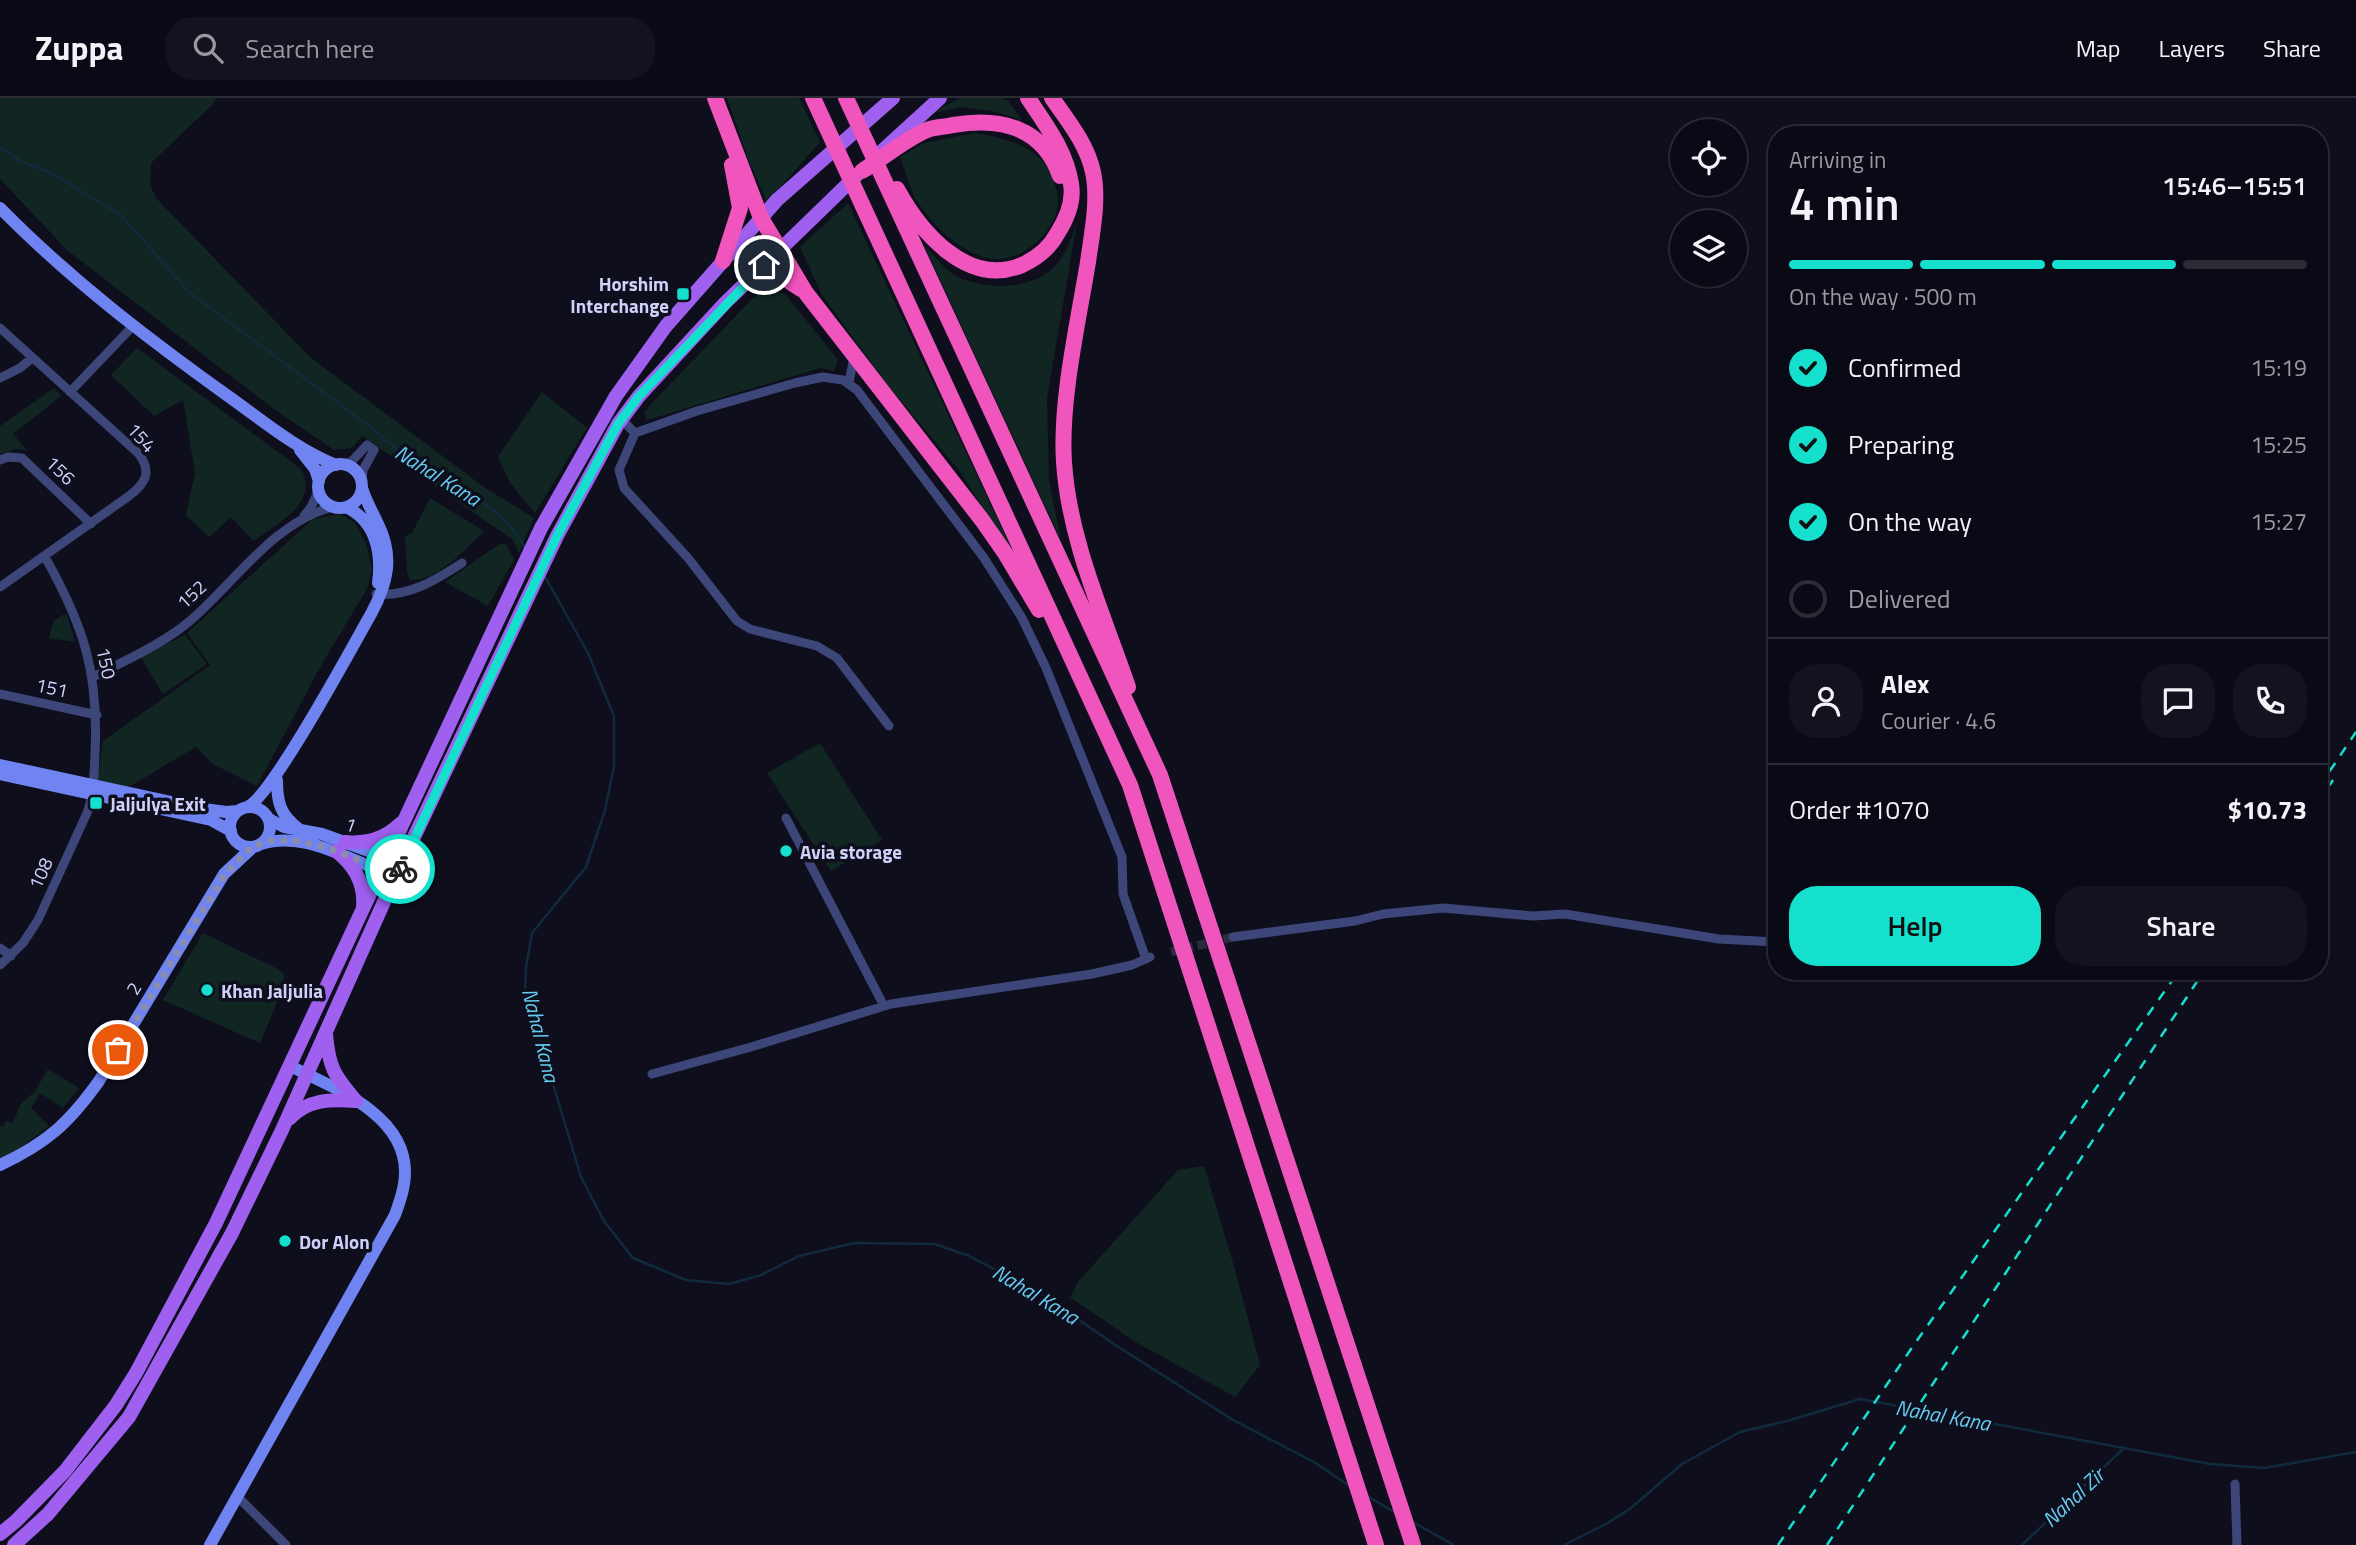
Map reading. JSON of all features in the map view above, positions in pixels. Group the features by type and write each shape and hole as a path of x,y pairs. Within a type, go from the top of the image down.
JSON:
{"highway":[{"path":"813,98 1130,785 1374,1537"},
{"path":"846,98 902,209 1160,775"},
{"path":"902,209 938,244 976,267 994,271 1014,268 1034,260 1052,243 1063,225 1070,205 1072,186 1067,164 1058,144 1028,98"},
{"path":"1052,98 1075,129 1088,156 1095,189 1064,431 1064,463 1072,522 1160,775 1413,1545"},
{"path":"716,100 761,218 779,250 806,293 1005,553 1053,634 1130,785"},
{"path":"716,100 740,208 723,261"},
{"path":"862,171 927,130 973,122 1004,123 1021,130 1036,141 1047,150 1056,164 1064,192 1063,225"},
{"path":"748,280 764,271 778,274 806,293"}],"main road":[{"path":"0,1534 65,1471 116,1405 136,1373 216,1223 541,528 616,396 666,326 777,200 893,98"},
{"path":"14,1545 48,1514 129,1417 232,1233 282,1130 396,875 557,536 622,420 639,396 748,280 940,98"},
{"path":"362,912 363,897 358,877 341,847 377,840 407,817"},
{"path":"326,1032 328,1060 338,1079 356,1101"},
{"path":"282,1130 291,1116 303,1107 332,1100 356,1101"}],"street":[{"path":"0,208 48,256 132,327 292,442 355,470 383,534 388,556 387,578 371,614 278,776 258,799 242,809 230,822 232,834"},
{"path":"70,392 132,327"},
{"name":"154","path":"0,328 139,454 147,471 139,488 0,587"},
{"path":"849,383 854,356"},
{"path":"0,378 20,368 32,358"},
{"path":"652,1074 884,1006 1092,974 1132,965 1149,958 1123,894 1122,857 1056,691 1022,618 984,558 857,390 843,380 824,377 697,411 635,433 618,470 624,488 688,558 737,621 750,629 817,646 830,652 889,726"},
{"path":"622,420 635,433"},
{"path":"292,442 307,458 324,500 332,506 346,507 361,515 368,523 376,541 380,567 379,594"},
{"path":"319,486 325,470 352,461 367,445 374,450 364,466 359,498 346,507"},
{"name":"156","path":"0,460 8,457 22,458 91,524"},
{"name":"152","path":"93,677 171,634 190,620 258,554 300,520 311,507 319,486"},
{"name":"152","path":"300,520 332,506"},
{"name":"150","path":"45,557 69,600 90,658 97,715 93,790"},
{"path":"379,594 418,589 462,563"},
{"name":"151","path":"0,694 97,715"},
{"path":"0,765 211,820 232,834 239,844 257,845 268,835 268,818 278,776"},
{"path":"0,775 211,810 260,810 268,818"},
{"path":"278,776 278,804 282,814 299,829"},
{"name":"108","path":"0,965 23,943 38,920 87,813 93,790"},
{"name":"1","path":"268,818 276,824 299,829 383,865"},
{"path":"786,818 884,1006"},
{"name":"2","path":"225,874 232,834"},
{"name":"1","path":"257,845 289,839 341,847"},
{"name":"2","path":"0,1165 24,1154 52,1135 84,1101 105,1072 225,874 257,845"},
{"path":"383,865 396,875"},
{"path":"1233,937 1354,921 1384,914 1443,908 1533,916 1565,914 1719,939 1768,942"},
{"path":"0,948 11,956"},
{"path":"210,1545 395,1215 404,1188 405,1170 401,1148 389,1128 356,1101 290,1066"},
{"path":"2235,1484 2237,1545"},
{"path":"238,1497 286,1545"}],"green space":[{"path":"0,98 216,98 214,103 151,163 150,185 157,199 310,357 484,487 534,518 519,553 512,539 362,436 352,448 334,450 274,409 68,251 0,179"},
{"path":"727,98 799,98 820,142 767,202 750,164"},
{"path":"960,98 1002,98 1008,101 1022,120 992,111 960,107 930,114"},
{"path":"976,133 1003,139 1030,150 1047,167 1054,182 1058,203 1051,224 1036,243 1016,255 994,259 983,257 948,237 915,198 900,157 924,143"},
{"path":"848,203 1024,575 961,473 886,383 822,295 800,247"},
{"path":"1077,222 1047,398 1049,481 1061,540 924,245 956,276 989,285 1013,285 1036,279 1052,269 1066,251"},
{"path":"768,291 786,295 838,360 834,371 820,368 647,420 644,413 651,404 754,297"},
{"path":"137,348 301,469 305,492 301,502 284,519 254,541 231,517 209,537 186,515 195,473 183,400 154,416 111,375"},
{"path":"54,388 61,396 13,434 27,450 15,449 0,454 0,426"},
{"path":"542,392 587,428 535,513 510,483 498,457"},
{"path":"430,498 484,531 441,570 421,579 410,580 405,536 412,533"},
{"path":"340,514 355,523 366,543 372,569 368,587 319,669 257,786 213,764 196,747 127,788 97,781 103,741 210,665 187,633 313,519"},
{"path":"501,543 507,545 514,560 488,606 445,582"},
{"path":"62,615 67,615 75,642 49,638 53,622"},
{"path":"185,635 207,664 163,694 140,656"},
{"path":"820,743 882,840 831,871 767,773"},
{"path":"203,933 284,974 284,987 260,1043 163,1000"},
{"path":"48,1069 79,1088 63,1108 40,1093 31,1108 49,1126 16,1151 0,1158 0,1126 3,1127 6,1121 13,1123 20,1105 35,1091"},
{"path":"1204,1166 1260,1365 1235,1397 1134,1341 1070,1297 1078,1282 1178,1170"}],"waterway":[{"name":"Nahal Kana","path":"0,147 22,162 51,173 122,216 189,292 374,430 408,459 483,502 510,525 526,549"},
{"name":"Nahal Kana","path":"544,575 588,653 614,716 614,766 605,810 586,867 532,933 525,991 581,1177 604,1221 633,1258 686,1280 729,1284 761,1275 799,1256 854,1243 935,1244 969,1256 1038,1292 1233,1420 1314,1462 1351,1487"},
{"name":"Nahal Kana","path":"1564,1545 1631,1508 1682,1464 1740,1432 1860,1399 2210,1464 2264,1468 2356,1452"},
{"name":"Nahal Zir","path":"2022,1545 2123,1449"},
{"name":"Nahal Kana","path":"1369,1497 1396,1513"},
{"name":"Nahal Kana","path":"1411,1521 1454,1545"}],"tunnel":[{"path":"1171,952 1233,937"}],"railway":[{"path":"2328,774 2356,732"},
{"path":"2328,788 2333,780"},
{"path":"1778,1545 1911,1349 2173,980"},
{"path":"1827,1545 2198,980"}],"way so far":[{"path":"118,1050 225,874 253,846 289,839 331,849 381,871 396,875 400,869"}],"place":[{"name":"Horshim Interchange","path":"683,294"},
{"name":"Jaljulya Exit","path":"96,803"},
{"name":"Avia storage","path":"786,851"},
{"name":"Khan Jaljulia","path":"207,990"},
{"name":"Dor Alon","path":"285,1241"}],"route":[{"path":"400,869 557,536 618,424 639,396 764,265"}]}
